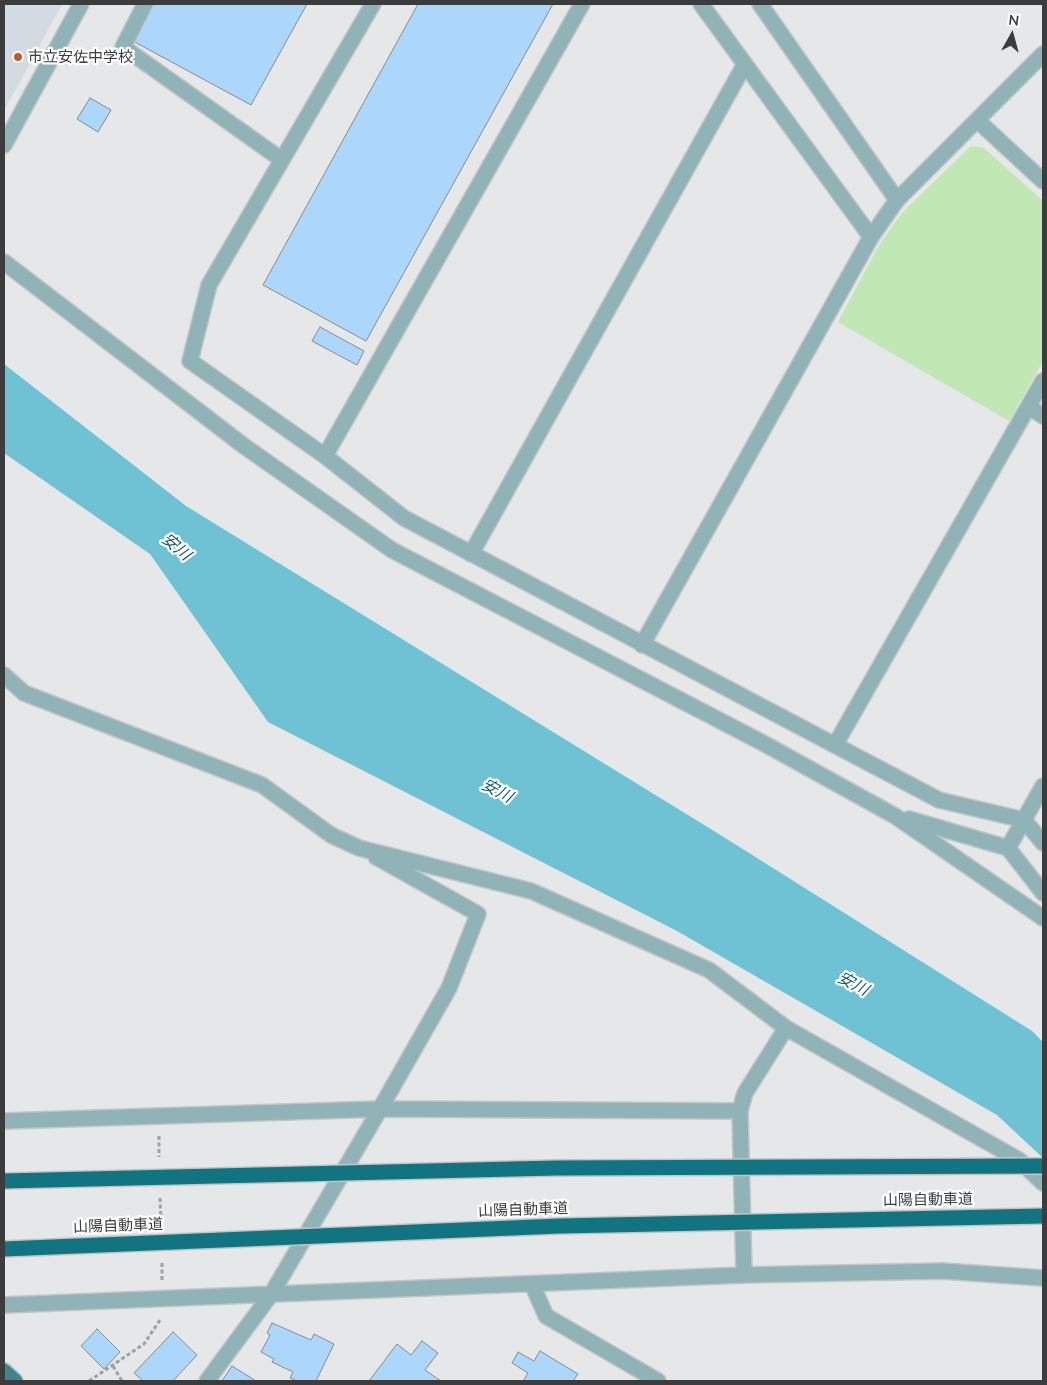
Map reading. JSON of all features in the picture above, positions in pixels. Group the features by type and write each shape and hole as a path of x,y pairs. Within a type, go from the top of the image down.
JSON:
{"highway":[{"path":"4,1181 556,1168 1043,1166"},
{"name":"山陽自動車道","path":"4,1249 560,1226 1043,1216"}],"main road":[{"path":"4,1370 15,1381"}],"street":[{"path":"4,145 81,4"},
{"path":"145,4 123,47 282,160"},
{"path":"373,4 209,284 190,360 325,456 404,518 939,800 1024,820 1043,844"},
{"path":"325,456 582,4"},
{"path":"701,4 871,237"},
{"path":"760,4 897,200"},
{"path":"642,645 871,237 897,200 1043,54"},
{"path":"470,554 745,64"},
{"path":"977,120 1043,181"},
{"path":"4,262 244,446 392,550 763,743 896,816 1043,918"},
{"path":"835,745 1043,381"},
{"path":"1029,407 1043,416"},
{"path":"4,675 24,693 262,784 331,835 359,848 478,914 450,988 380,1109 272,1293 207,1381"},
{"path":"1008,848 1043,786"},
{"path":"896,816 1008,848 1043,893"},
{"path":"359,848 531,891 709,970 786,1028 1019,1160 1043,1183"},
{"path":"744,1275 740,1112 745,1093 786,1028"},
{"path":"4,1120 380,1109 740,1112"},
{"path":"4,1305 744,1275 944,1271 1043,1278"},
{"path":"532,1284 546,1316 658,1381"}],"path":[{"path":"158,1115 159,1163"},
{"path":"160,1192 161,1231"},
{"path":"89,1381 144,1344 151,1334 164,1308 162,1260"},
{"path":"113,1366 122,1381"}],"shaded area":[{"name":"市立安佐中学校","path":"4,4 62,4 4,111"}],"green space":[{"path":"971,146 984,148 1043,201 1043,361 1009,421 838,322 879,245 903,212"}],"water":[{"name":"安川","path":"4,364 186,506 722,836 1032,1031 1043,1042 1043,1158 997,1115 677,931 268,722 150,554 4,453"}],"building":[{"path":"151,4 307,4 251,105 131,40"},
{"path":"418,4 553,4 366,341 263,285"},
{"path":"90,98 111,110 98,132 77,119"},
{"path":"320,327 364,351 357,365 312,341"},
{"path":"272,1323 311,1340 314,1334 334,1344 316,1381 297,1381 290,1378 293,1372 272,1362 274,1359 261,1352 270,1335 267,1333"},
{"path":"97,1329 120,1352 104,1369 81,1346"},
{"path":"173,1332 197,1355 173,1381 143,1381 134,1373"},
{"path":"422,1341 438,1353 425,1370 441,1381 369,1381 397,1344 411,1355"},
{"path":"540,1351 578,1374 573,1381 523,1381 528,1373 512,1363 518,1352 534,1361"},
{"path":"232,1366 256,1381 222,1381"}],"place":[{"name":"市立安佐中学校","path":"18,57"}]}
